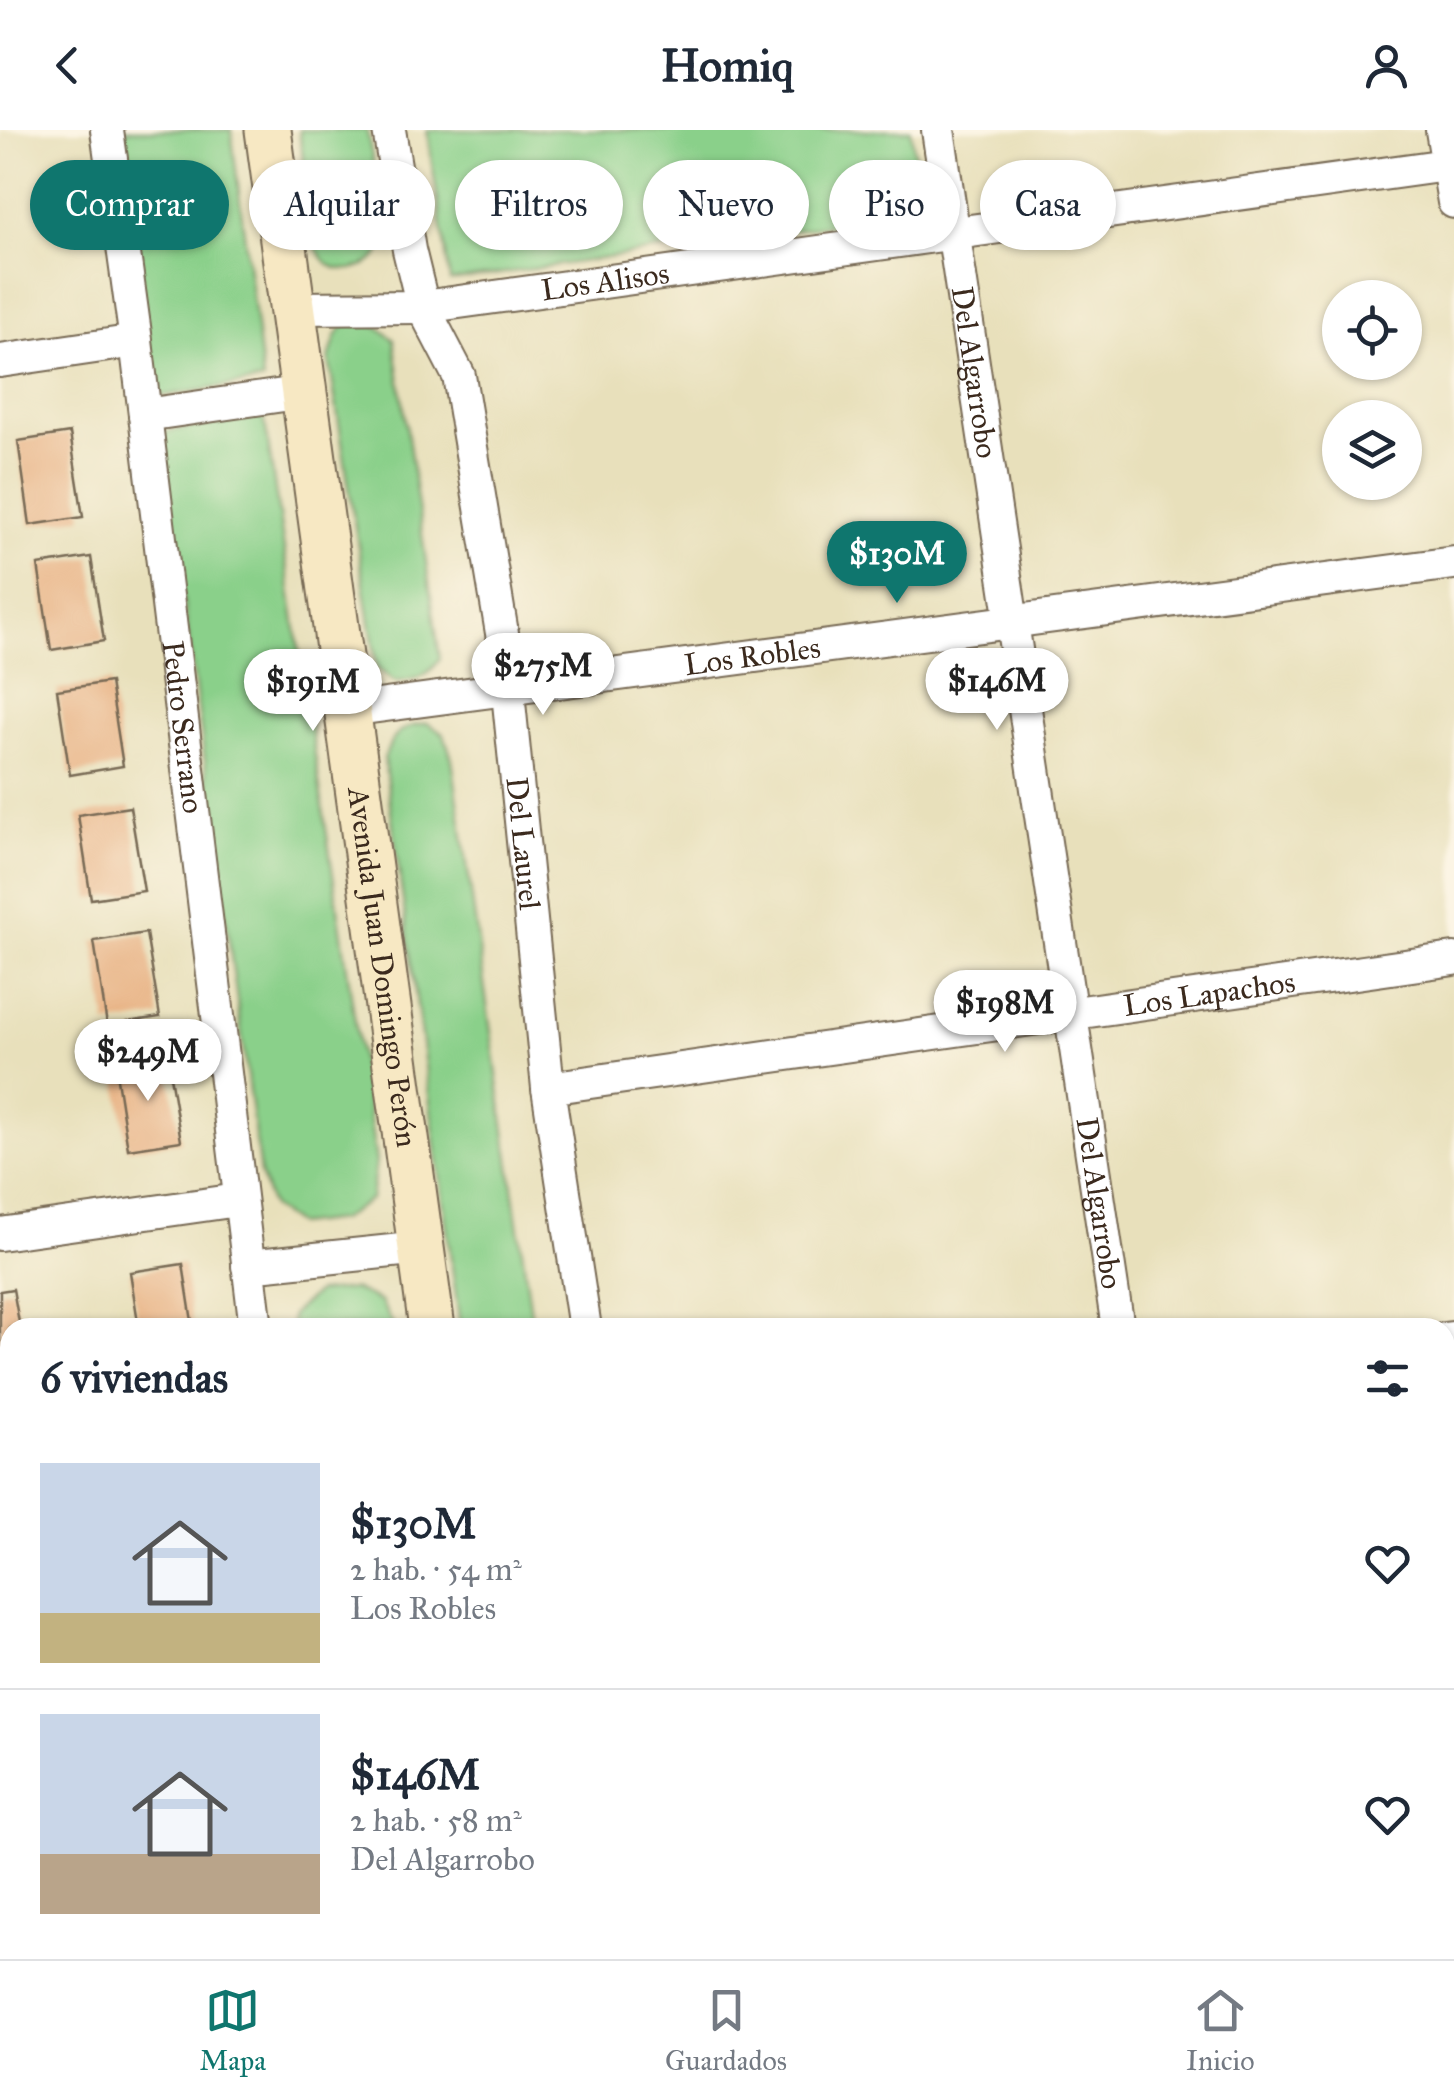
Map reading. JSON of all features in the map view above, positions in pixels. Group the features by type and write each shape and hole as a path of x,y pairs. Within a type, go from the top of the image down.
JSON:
{"main road":[{"name":"Avenida Juan Domingo Perón","path":"268,130 431,1318"}],"street":[{"name":"Pedro Serrano","path":"107,130 255,1318"},
{"name":"Del Laurel","path":"389,130 409,250 424,306 459,376 508,688 548,1088 583,1318"},
{"name":"Del Algarrobo","path":"938,130 943,160"},
{"path":"1442,130 1451,164 1454,202"},
{"name":"Los Alisos","path":"960,233 1451,164"},
{"name":"Los Alisos","path":"292,308 424,306 836,250"},
{"name":"Del Algarrobo","path":"956,250 1116,1318"},
{"path":"0,361 136,341"},
{"path":"145,415 304,392"},
{"name":"Los Robles","path":"348,710 1454,563"},
{"name":"Los Lapachos","path":"548,1088 1454,959"},
{"path":"0,1234 238,1200"},
{"path":"248,1266 421,1248"}],"green space":[{"path":"118,130 231,130 263,381 155,397 135,250 229,250 229,160 122,160"},
{"path":"299,130 367,130 373,160 303,160"},
{"path":"427,130 911,130 916,160 829,160 829,225 809,228 809,160 643,160 643,250 660,250 450,281 435,160 432,160"},
{"path":"318,250 380,250 370,262 351,269 333,267"},
{"path":"346,323 377,326 394,340 440,659 426,674 409,680 395,682 377,668 329,359 336,336"},
{"path":"264,416 376,1161 371,1199 340,1220 297,1225 271,1207 260,1173 161,432"},
{"path":"427,723 444,734 452,759 532,1318 459,1318 384,759 390,744 410,727"},
{"path":"353,1289 381,1302 389,1318 292,1318 317,1292"}],"building":[{"path":"70,433 83,517 30,525 18,441"},
{"path":"91,557 104,641 51,650 38,565"},
{"path":"110,682 123,766 70,775 57,690"},
{"path":"130,807 144,891 91,899 78,815"},
{"path":"146,933 160,1017 107,1025 94,941"},
{"path":"167,1058 181,1141 128,1149 115,1066"},
{"path":"183,1264 191,1318 137,1318 130,1272"},
{"path":"13,1289 18,1318 0,1318 0,1291"}]}
